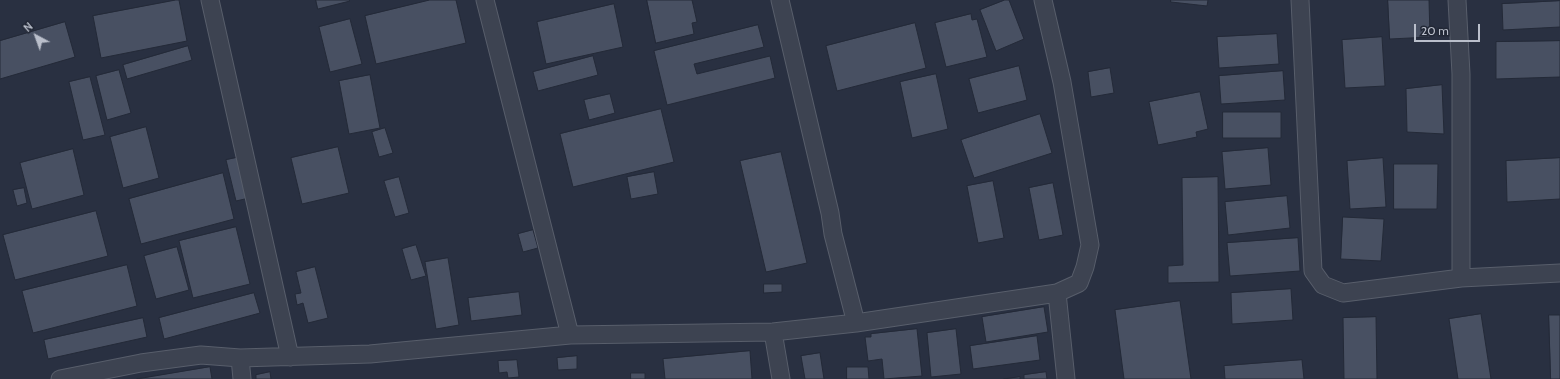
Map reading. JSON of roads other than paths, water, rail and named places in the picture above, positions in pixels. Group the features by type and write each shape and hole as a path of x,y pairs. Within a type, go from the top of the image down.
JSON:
{"street":[{"path":"210,0 290,357"},
{"path":"485,0 570,335"},
{"path":"780,0 830,213 833,234 856,322"},
{"path":"60,379 141,363 201,355 240,358 370,354 570,335 773,332 856,322 1057,293 1079,283 1085,267 1090,245 1062,82 1043,0"},
{"path":"1300,0 1313,271 1323,285 1343,293 1462,278 1560,274"},
{"path":"1457,0 1460,74 1462,278"},
{"path":"1057,293 1066,379"},
{"path":"773,332 781,379"},
{"path":"240,358 242,379"}]}
